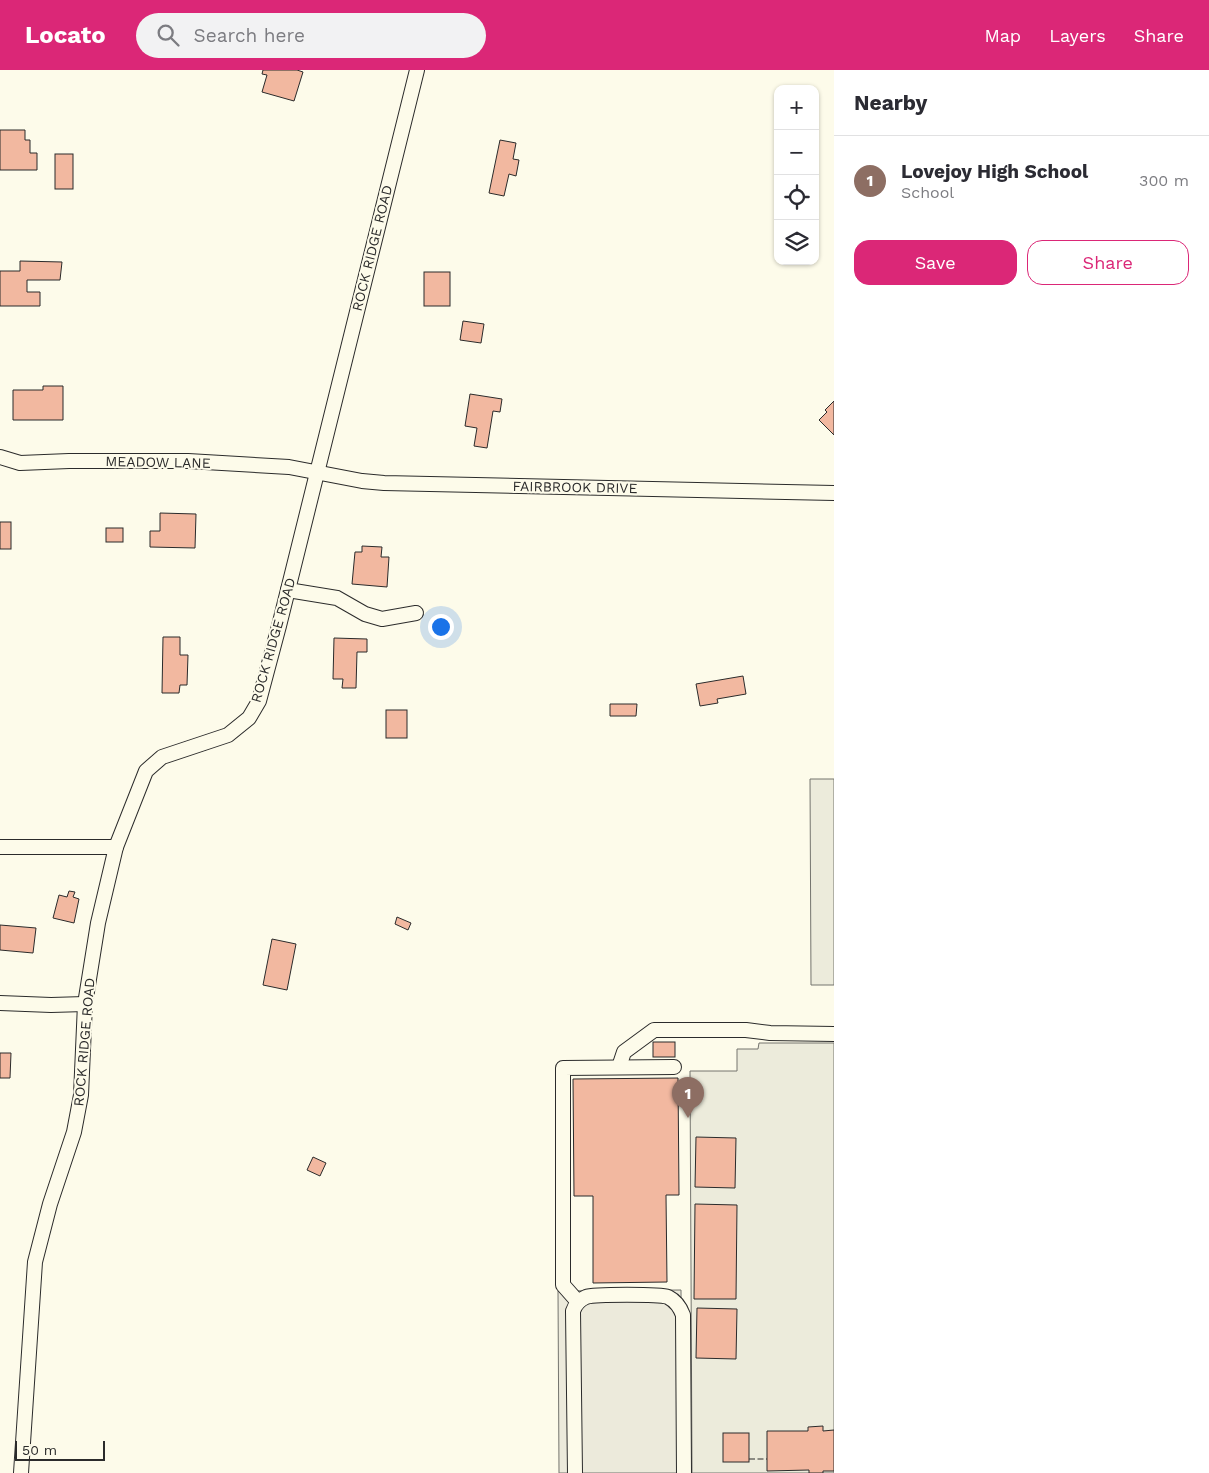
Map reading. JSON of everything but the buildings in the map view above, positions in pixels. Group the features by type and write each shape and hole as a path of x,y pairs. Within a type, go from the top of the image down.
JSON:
{"street":[{"name":"ROCK RIDGE ROAD","path":"21,1473 35,1262 50,1204 74,1132 82,1095 85,1004 98,923 116,847 146,771 162,756 228,735 249,718 259,701 417,70"},
{"name":"MEADOW LANE","path":"0,457 20,463 69,461 188,462 289,467 317,472"},
{"name":"FAIRBROOK DRIVE","path":"317,472 362,481 384,483 834,493"},
{"path":"288,590 337,598 365,614 382,619 416,613"},
{"path":"0,847 116,847"},
{"path":"0,1003 85,1004"},
{"path":"619,1067 624,1052 654,1030 746,1030 770,1033 834,1034"},
{"path":"578,1302 563,1285 563,1068 674,1067"},
{"path":"575,1473 573,1311 578,1302 588,1296 664,1296 670,1298 680,1308 683,1314 684,1473"}],"shaded area":[{"path":"810,779 834,779 834,985 811,985"},
{"path":"759,1043 834,1043 834,1473 692,1473 690,1071 737,1071 737,1049 758,1049"},
{"path":"681,1290 682,1473 559,1473 558,1291"}],"fence":[{"path":"749,1459 767,1459"}],"place":[{"name":"Lovejoy High School","path":"688,1118"}]}
